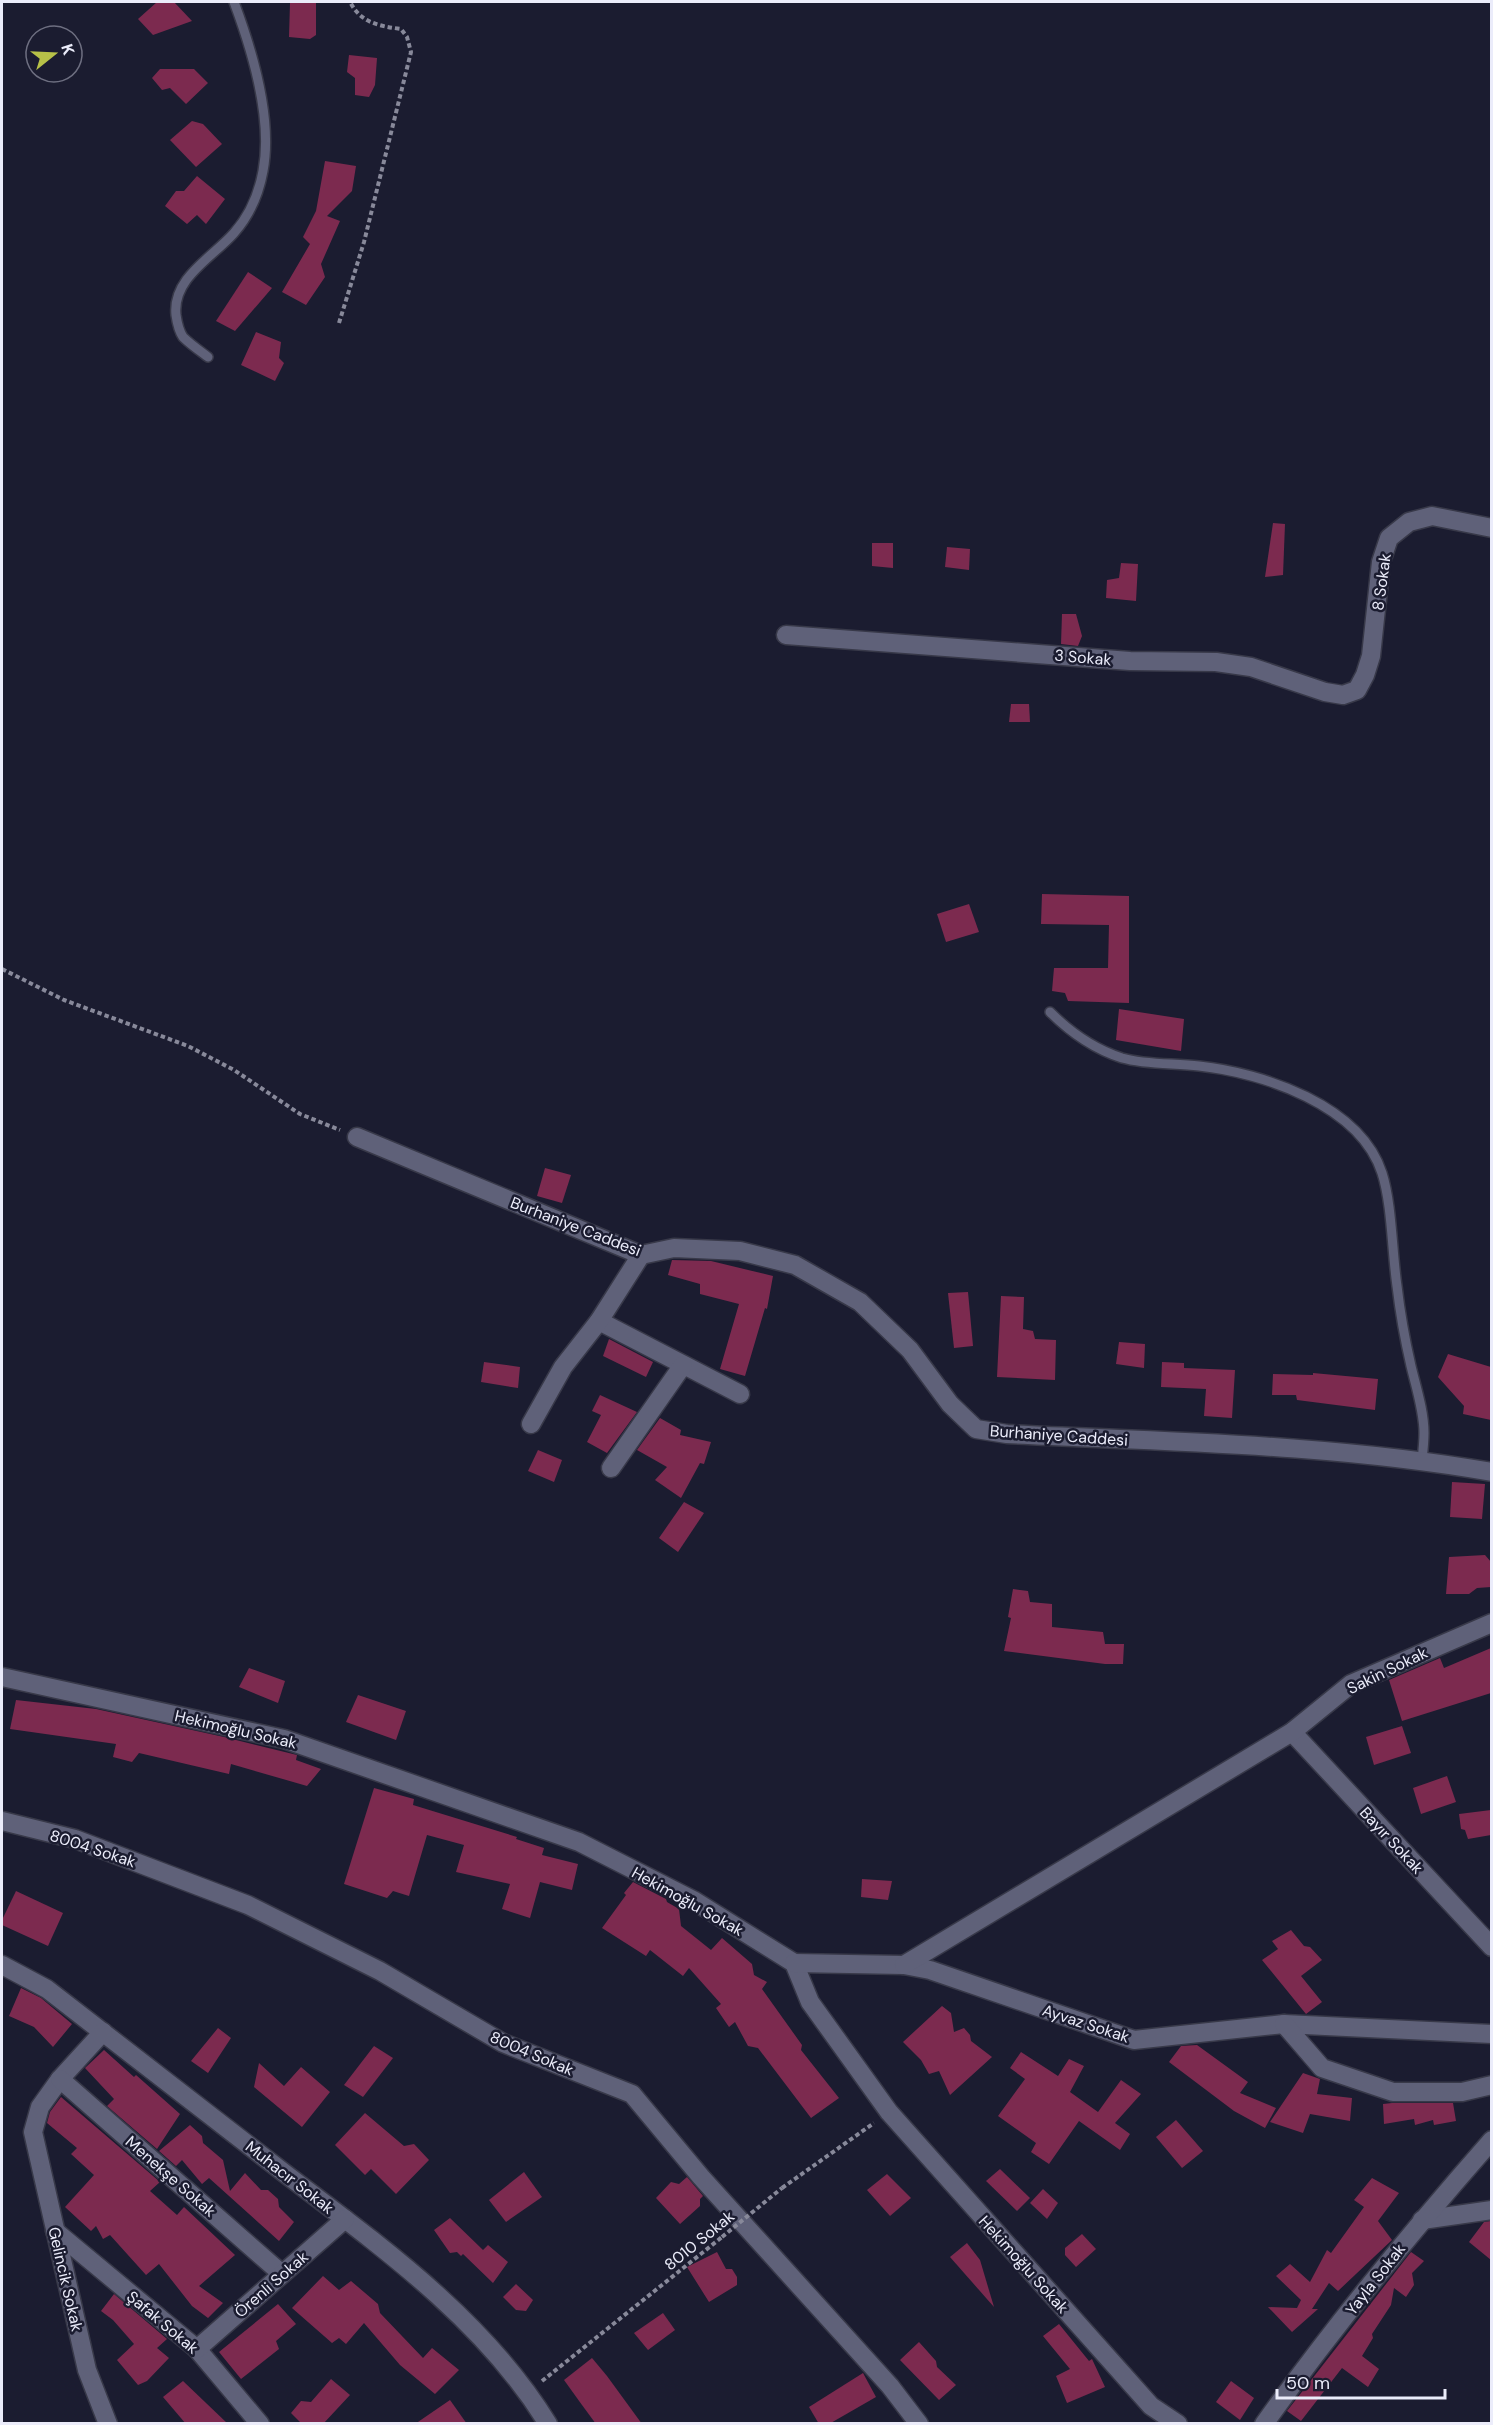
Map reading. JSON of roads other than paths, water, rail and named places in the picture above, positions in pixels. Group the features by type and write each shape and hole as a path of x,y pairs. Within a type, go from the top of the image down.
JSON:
{"street":[{"name":"8 Sokak","path":"1365,675 1375,629 1381,562 1389,537 1409,522 1432,516 1491,528"},
{"name":"3 Sokak","path":"786,634 1130,661 1216,662 1251,667 1325,692 1343,695 1357,690 1365,675"},
{"name":"Burhaniye Caddesi","path":"357,1137 641,1255 674,1248 740,1251 795,1265 860,1302 910,1350 950,1404 976,1429 1007,1434 1263,1446 1422,1460 1491,1472"},
{"path":"531,1424 562,1367 599,1321 641,1255"},
{"path":"599,1321 740,1394"},
{"path":"611,1468 683,1365"},
{"name":"Sakin Sokak","path":"904,1965 1292,1732 1351,1684 1491,1623"},
{"name":"Hekimoğlu Sokak","path":"2,1677 284,1739 579,1842 693,1900 794,1963 810,2002 889,2112 1152,2415 1178,2424"},
{"name":"Bayır Sokak","path":"1292,1732 1491,1947"},
{"name":"8004 Sokak","path":"2,1821 75,1839 248,1905 380,1971 503,2043 632,2094 701,2177 890,2386 919,2424"},
{"name":"Ayvaz Sokak","path":"794,1963 904,1965 930,1970 1134,2040 1284,2024 1491,2034"},
{"name":"Muhacır Sokak","path":"2,1965 47,1989 345,2219 460,2315 528,2392 548,2424"},
{"path":"1284,2024 1322,2068 1393,2092 1462,2092 1491,2085"},
{"path":"60,2079 103,2032"},
{"name":"Gelincik Sokak","path":"60,2079 40,2107 33,2132 87,2370 108,2424"},
{"name":"Menekşe Sokak","path":"60,2079 282,2274"},
{"name":"Yayla Sokak","path":"1264,2424 1304,2368 1422,2220 1491,2140"},
{"path":"1422,2220 1491,2210"},
{"name":"Örenli Sokak","path":"197,2349 345,2219"},
{"name":"Şafak Sokak","path":"55,2231 197,2349 260,2424"}],"lane":[{"path":"208,357 183,336 176,319 176,300 183,283 234,233 244,219 259,189 266,156 265,122 256,77 234,2"},
{"path":"1050,1012 1084,1041 1124,1058 1144,1063 1198,1065 1230,1070 1262,1079 1301,1093 1349,1125 1376,1159 1385,1184 1399,1301 1424,1431 1422,1460"}]}
